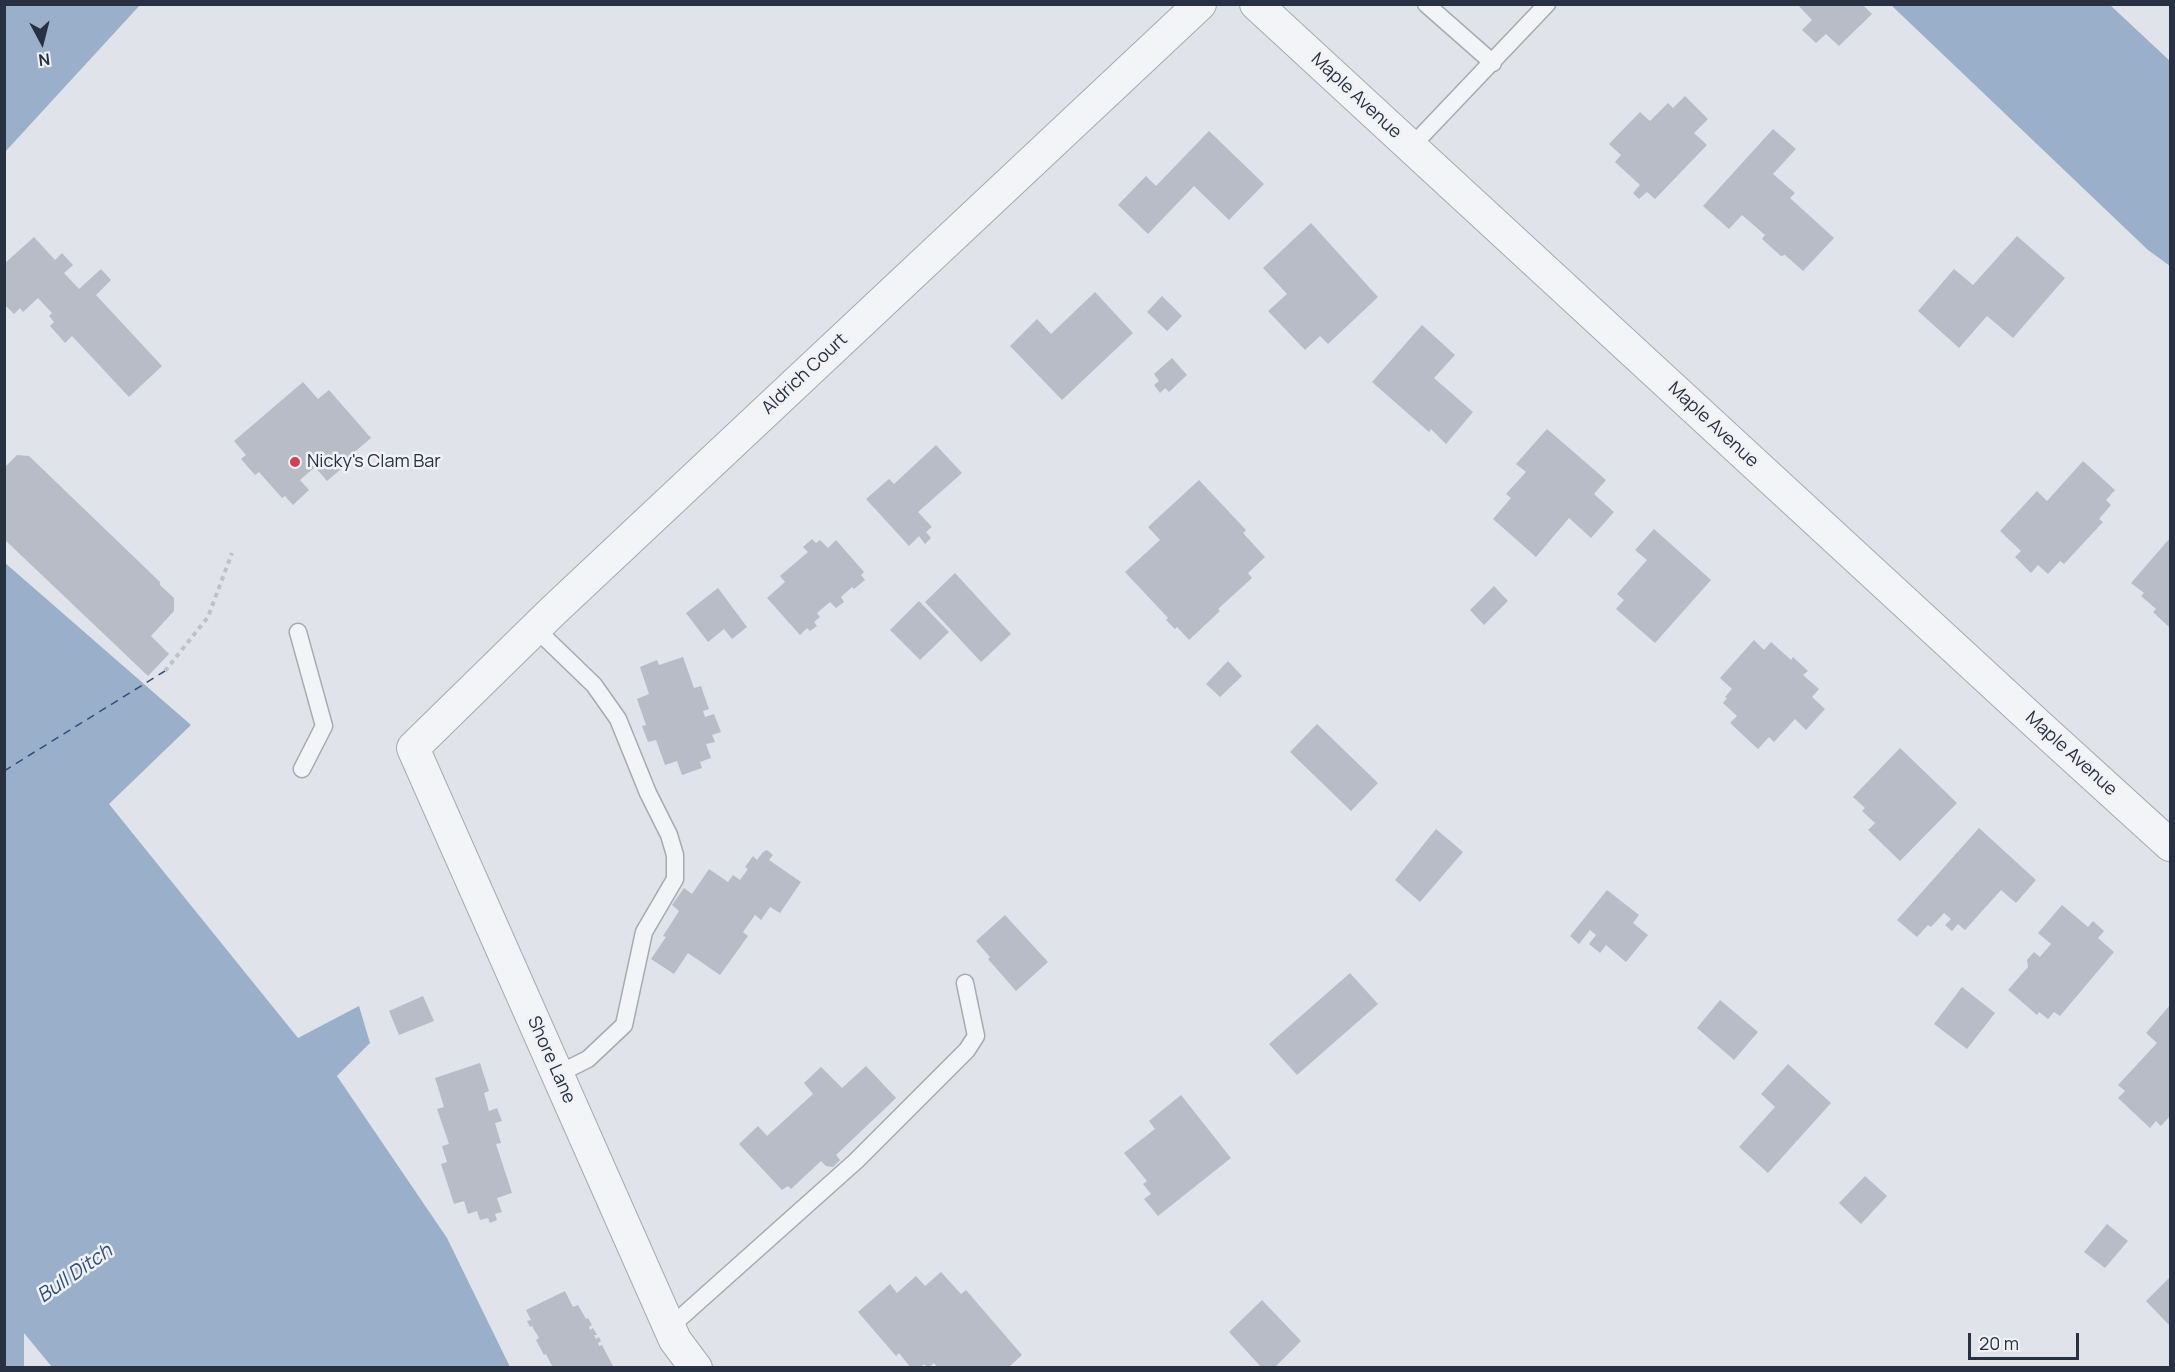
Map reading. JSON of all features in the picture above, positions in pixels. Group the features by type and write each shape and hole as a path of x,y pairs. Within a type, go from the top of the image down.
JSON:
{"street":[{"name":"Aldrich Court","path":"413,748 535,628 1200,4"},
{"name":"Maple Avenue","path":"1256,4 2170,844"},
{"name":"Shore Lane","path":"413,748 675,1340 696,1368"}],"lane":[{"path":"1426,4 1493,63"},
{"path":"1411,147 1547,4"},
{"path":"535,628 594,685 618,719 648,793 669,835 675,855 675,879 644,932 624,1025 588,1059 558,1074"},
{"path":"298,632 324,726 302,769"},
{"path":"670,1327 856,1161 967,1050 976,1036 965,983"}],"path":[{"path":"165,671 208,617 232,552"}],"water":[{"path":"4,5 140,5 5,152"},
{"path":"1891,5 2110,5 2170,61 2170,266 2148,250"},
{"name":"Bull Ditch","path":"4,562 191,725 109,804 298,1038 359,1006 370,1043 337,1076 447,1238 510,1367 52,1367 24,1333 24,1367 5,1367"}],"building":[{"path":"1797,4 1862,4 1872,14 1839,46 1826,34 1816,43 1802,30 1812,20"},
{"path":"1685,96 1708,119 1694,133 1707,145 1655,199 1647,192 1639,199 1633,193 1640,185 1615,162 1621,155 1609,144 1640,112 1650,121 1668,103 1673,108"},
{"path":"1773,129 1796,149 1773,174 1795,193 1790,198 1834,238 1803,271 1762,239 1765,235 1742,215 1729,229 1703,206"},
{"path":"1209,131 1264,184 1229,220 1194,186 1148,234 1118,205 1146,176 1156,186"},
{"path":"1311,223 1378,297 1328,344 1320,336 1305,350 1268,311 1287,294 1263,268"},
{"path":"2017,236 2065,278 2013,338 1987,316 1959,348 1918,311 1954,269 1973,285"},
{"path":"34,237 55,260 62,253 73,265 64,273 79,289 101,269 111,280 96,295 162,366 129,397 72,336 65,343 50,326 54,322 49,316 52,313 38,298 23,312 20,308 14,314 4,304 4,264"},
{"path":"1095,292 1133,333 1062,400 1010,346 1037,319 1051,334"},
{"path":"1162,296 1182,316 1167,331 1147,312"},
{"path":"1422,325 1455,355 1434,378 1473,412 1446,444 1431,429 1429,432 1372,382"},
{"path":"1172,358 1187,375 1169,392 1165,388 1160,393 1154,385 1159,381 1154,374"},
{"path":"303,382 318,399 329,390 371,438 345,460 348,463 327,481 315,467 300,480 309,490 293,505 285,496 282,498 259,472 255,475 241,459 246,455 234,441"},
{"path":"1547,429 1606,480 1594,494 1614,512 1591,538 1569,518 1536,557 1493,519 1511,498 1506,494 1526,472 1516,464"},
{"path":"936,445 962,473 918,512 932,527 926,532 931,538 925,544 919,536 909,546 866,499 889,479 894,484"},
{"path":"17,455 29,456 174,598 174,611 151,636 169,654 148,676 4,539 4,468"},
{"path":"2083,461 2115,490 2106,500 2111,505 2099,519 2103,522 2064,564 2060,561 2048,574 2038,565 2031,573 2015,557 2021,551 2000,531 2037,491 2047,501"},
{"path":"1199,480 1246,530 1243,533 1265,557 1248,573 1252,578 1189,640 1177,627 1175,629 1166,620 1168,618 1125,572 1160,540 1148,527"},
{"path":"1654,529 1711,580 1655,643 1616,609 1624,600 1617,594 1647,560 1635,550"},
{"path":"2170,538 2170,628 2153,612 2156,609 2141,596 2144,593 2131,583"},
{"path":"812,539 816,543 820,540 828,548 836,540 864,572 861,575 865,580 854,589 852,587 841,597 844,602 836,608 830,602 817,613 820,617 814,622 817,626 810,631 807,628 800,635 767,598 785,582 780,576 808,552 803,547"},
{"path":"955,573 1011,634 981,662 925,602"},
{"path":"1494,586 1508,601 1484,625 1470,610"},
{"path":"718,588 747,627 732,639 724,629 708,642 686,613"},
{"path":"919,601 949,632 920,660 890,630"},
{"path":"1754,640 1764,650 1771,642 1791,660 1793,657 1808,671 1803,675 1819,689 1812,697 1825,709 1806,730 1795,719 1774,742 1769,737 1758,749 1730,723 1737,716 1723,703 1732,689 1720,678"},
{"path":"683,657 694,688 701,686 709,709 703,711 705,717 714,714 721,732 712,735 715,742 706,744 711,758 700,762 702,768 682,775 677,761 665,765 656,740 648,742 642,726 646,725 637,699 649,694 640,667 657,660 659,665"},
{"path":"1228,661 1242,676 1220,697 1206,684"},
{"path":"1317,724 1378,783 1351,811 1290,752"},
{"path":"1900,748 1957,803 1900,861 1868,830 1875,823 1862,811 1865,808 1853,797"},
{"path":"1979,828 2036,880 2016,903 2001,890 1965,930 1958,924 1952,931 1945,925 1951,919 1944,913 1931,927 1928,925 1917,937 1897,920"},
{"path":"1436,829 1463,852 1420,902 1395,880"},
{"path":"767,850 773,855 769,860 801,882 780,913 770,907 761,920 755,915 743,932 748,936 720,975 688,953 674,974 651,959 666,937 663,936 679,911 672,905 684,888 692,894 709,869 728,882 733,875 740,880 753,856 757,860"},
{"path":"1607,890 1639,915 1633,923 1648,935 1626,962 1606,945 1600,953 1589,944 1596,935 1590,930 1579,944 1570,936"},
{"path":"2062,905 2088,927 2093,921 2104,931 2098,938 2114,952 2060,1016 2054,1012 2048,1019 2039,1012 2037,1015 2008,990 2028,967 2027,960 2034,952 2040,957 2051,944 2038,933"},
{"path":"1005,915 1048,962 1016,991 988,959 990,957 976,941"},
{"path":"1350,973 1378,1004 1297,1075 1269,1044"},
{"path":"1962,987 1995,1013 1967,1049 1934,1024"},
{"path":"423,996 434,1021 399,1035 389,1011"},
{"path":"1720,1000 1758,1032 1734,1060 1697,1028"},
{"path":"2170,1005 2170,1116 2161,1126 2156,1121 2150,1128 2118,1098 2125,1091 2118,1085 2157,1043 2146,1033"},
{"path":"480,1063 489,1091 484,1093 489,1111 497,1108 502,1121 495,1123 501,1143 496,1144 512,1193 497,1198 502,1212 495,1214 497,1220 490,1223 488,1218 480,1220 477,1211 468,1214 464,1201 454,1204 441,1164 447,1162 442,1146 449,1144 437,1109 444,1107 435,1078"},
{"path":"1788,1064 1831,1103 1768,1173 1739,1147 1775,1107 1761,1094"},
{"path":"866,1066 896,1098 836,1155 840,1160 833,1167 826,1166 821,1161 791,1189 788,1186 782,1190 739,1144 758,1126 767,1136 813,1094 804,1083 821,1067 842,1088"},
{"path":"1181,1095 1231,1158 1158,1216 1144,1199 1151,1194 1143,1184 1147,1181 1124,1153 1155,1129 1149,1121"},
{"path":"1865,1176 1887,1196 1861,1224 1839,1203"},
{"path":"2107,1224 2128,1241 2105,1268 2084,1252"},
{"path":"941,1272 961,1294 966,1290 1022,1355 1008,1368 938,1368 934,1363 928,1368 924,1364 920,1368 911,1368 899,1353 896,1356 858,1312 890,1284 897,1293 916,1276 925,1286"},
{"path":"2170,1277 2170,1326 2146,1301"},
{"path":"565,1291 573,1307 578,1305 586,1319 588,1318 592,1325 589,1327 590,1330 593,1328 597,1335 594,1335 596,1339 599,1337 601,1341 598,1343 599,1346 602,1345 614,1368 553,1368 546,1354 544,1355 536,1340 539,1338 527,1321 531,1320 526,1310"},
{"path":"1262,1300 1301,1341 1274,1368 1262,1368 1229,1332"}],"ferry route":[{"path":"4,771 165,671"}],"place":[{"name":"Nicky's Clam Bar","path":"295,462"}]}
